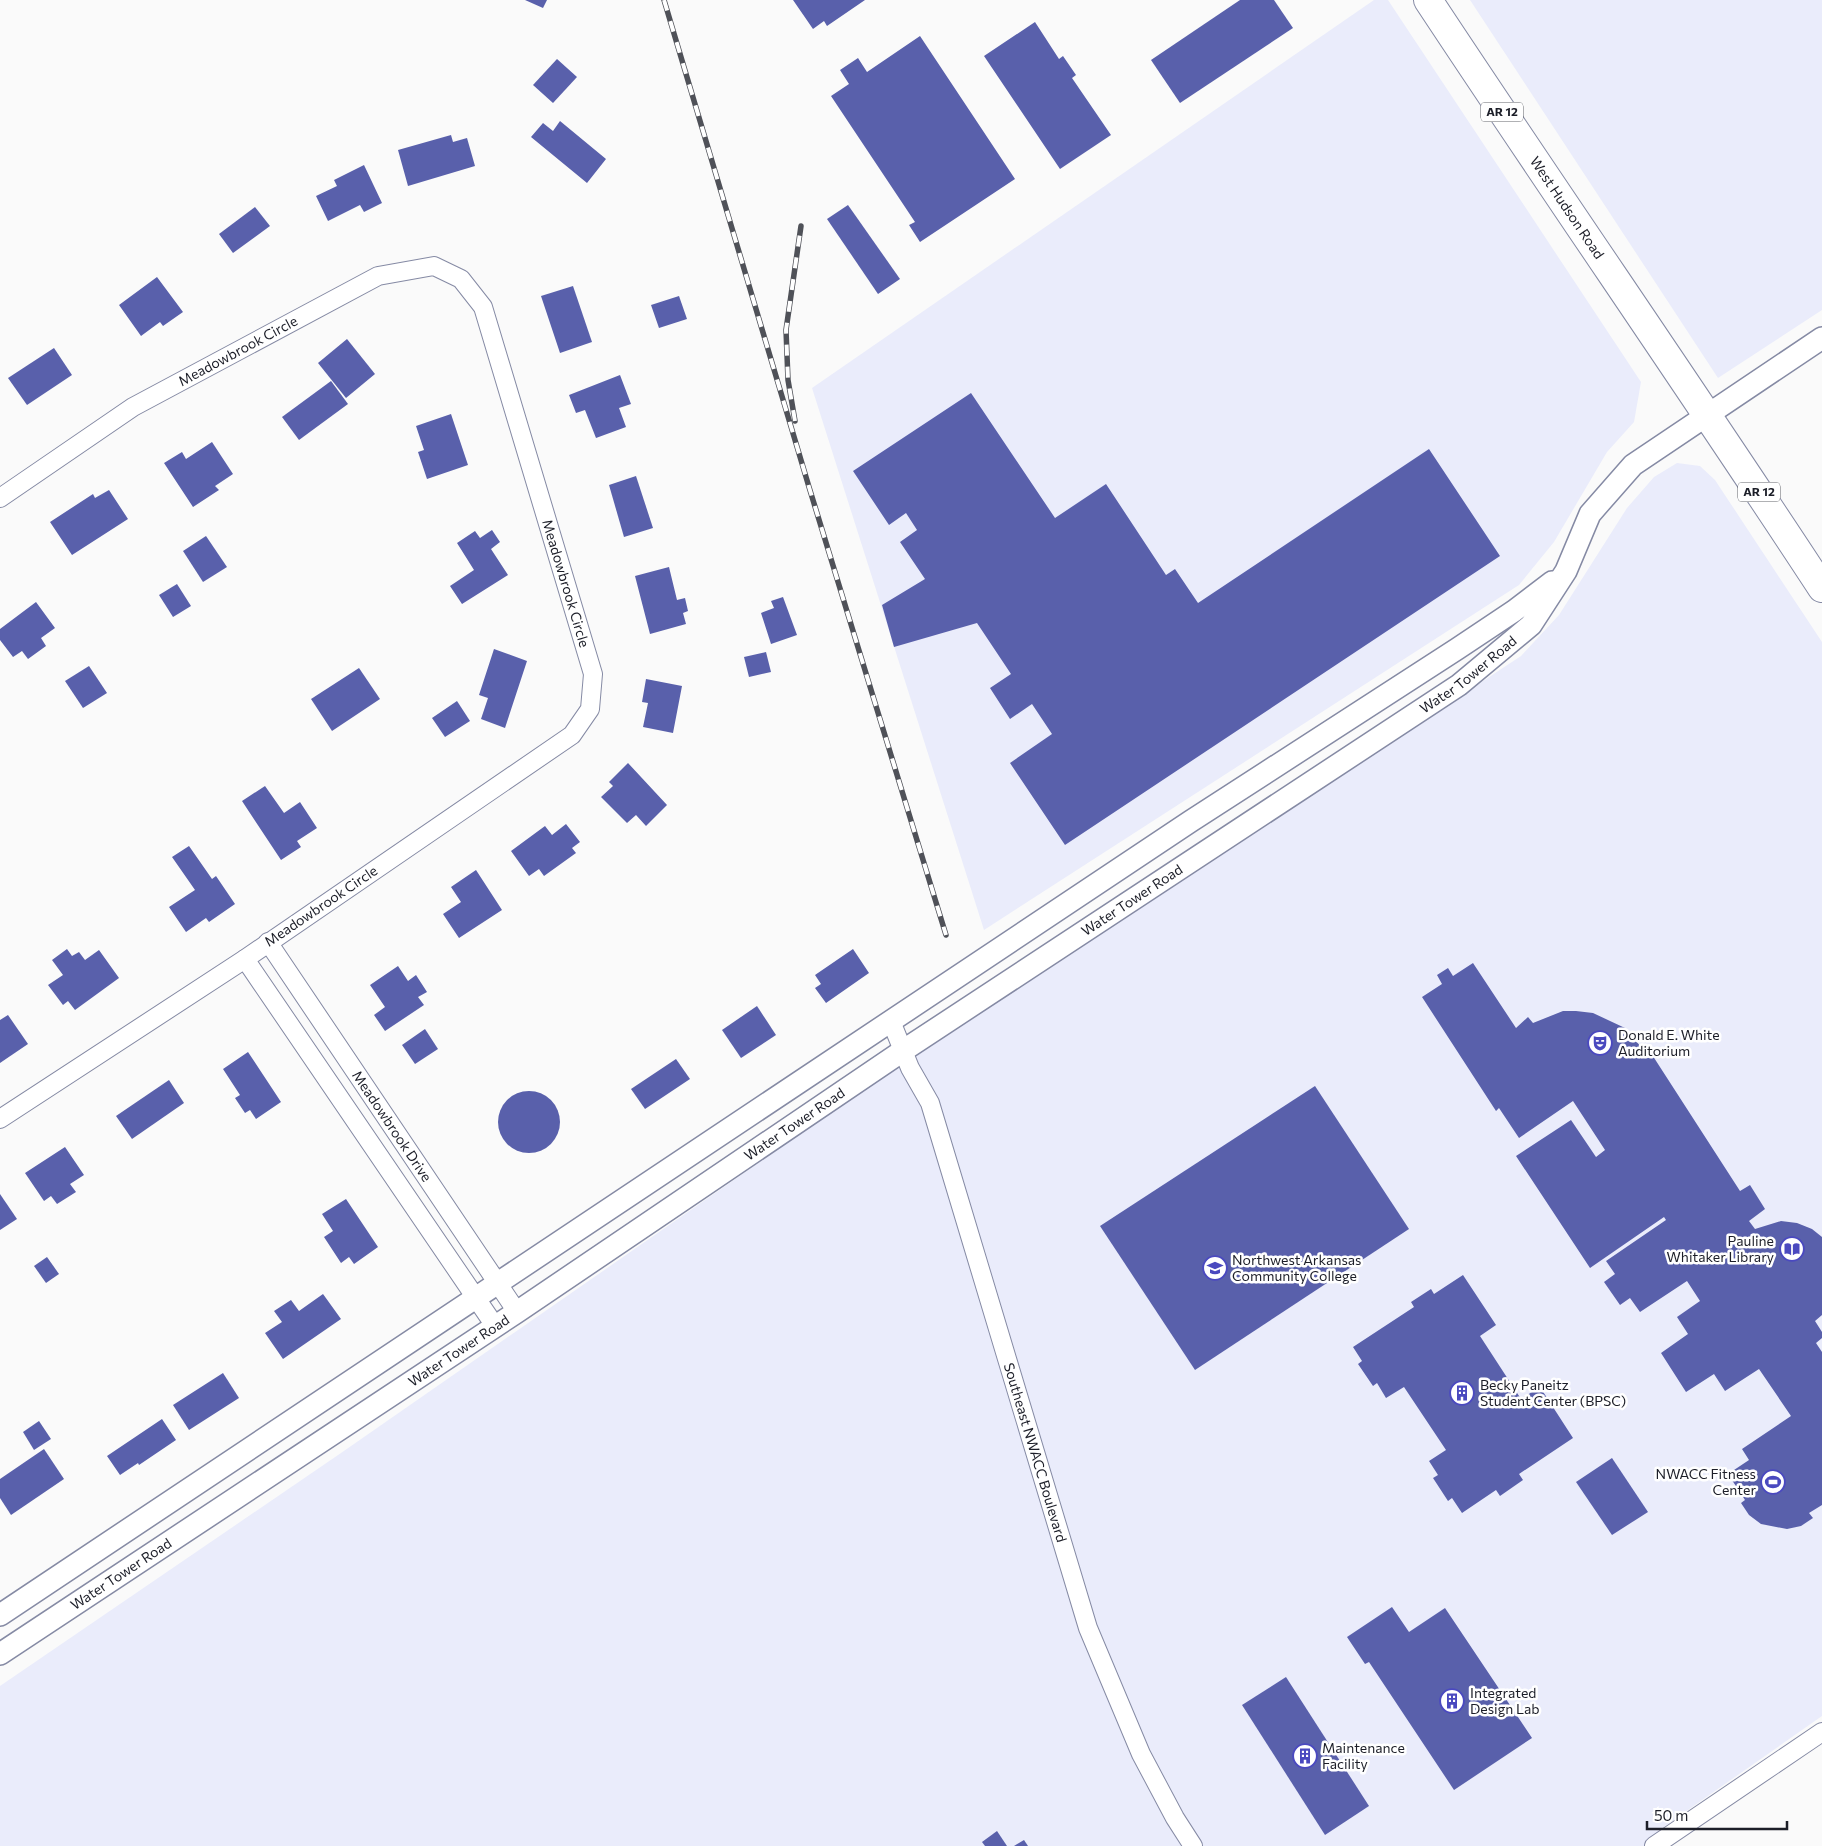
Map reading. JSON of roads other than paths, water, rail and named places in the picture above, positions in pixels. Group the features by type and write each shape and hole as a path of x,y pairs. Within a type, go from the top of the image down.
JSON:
{"highway":[{"name":"West Hudson Road","path":"1428,0 1576,224 1708,414"},
{"name":"AR 12","path":"1708,414 1822,588"}],"street":[{"name":"Meadowbrook Circle","path":"0,498 133,407 378,276 434,266 461,279 483,307 593,674 590,709 572,735 245,959 0,1119"},
{"name":"Water Tower Road","path":"0,1654 517,1312 904,1050 1458,685 1531,625 1566,571 1590,514 1633,465 1822,338"},
{"name":"Water Tower Road","path":"0,1615 1191,821 1481,633 1566,571"},
{"name":"Meadowbrook Drive","path":"268,942 517,1312"},
{"name":"Meadowbrook Drive","path":"245,959 496,1326"},
{"name":"Southeast NWACC Boulevard","path":"891,1021 910,1068 930,1103 1088,1628 1141,1754 1175,1818 1193,1846"},
{"path":"1654,1846 1822,1732"}],"railway":[{"path":"664,0 809,487 946,935"},
{"path":"795,421 788,380 786,330 801,226"}],"place":[{"name":"Donald E. White Auditorium","path":"1600,1043"},
{"name":"Pauline Whitaker Library","path":"1792,1249"},
{"name":"Northwest Arkansas Community College","path":"1215,1268"},
{"name":"Becky Paneitz Student Center (BPSC)","path":"1462,1393"},
{"name":"NWACC Fitness Center","path":"1773,1482"},
{"name":"Integrated Design Lab","path":"1452,1701"},
{"name":"Maintenance Facility","path":"1305,1756"}]}
